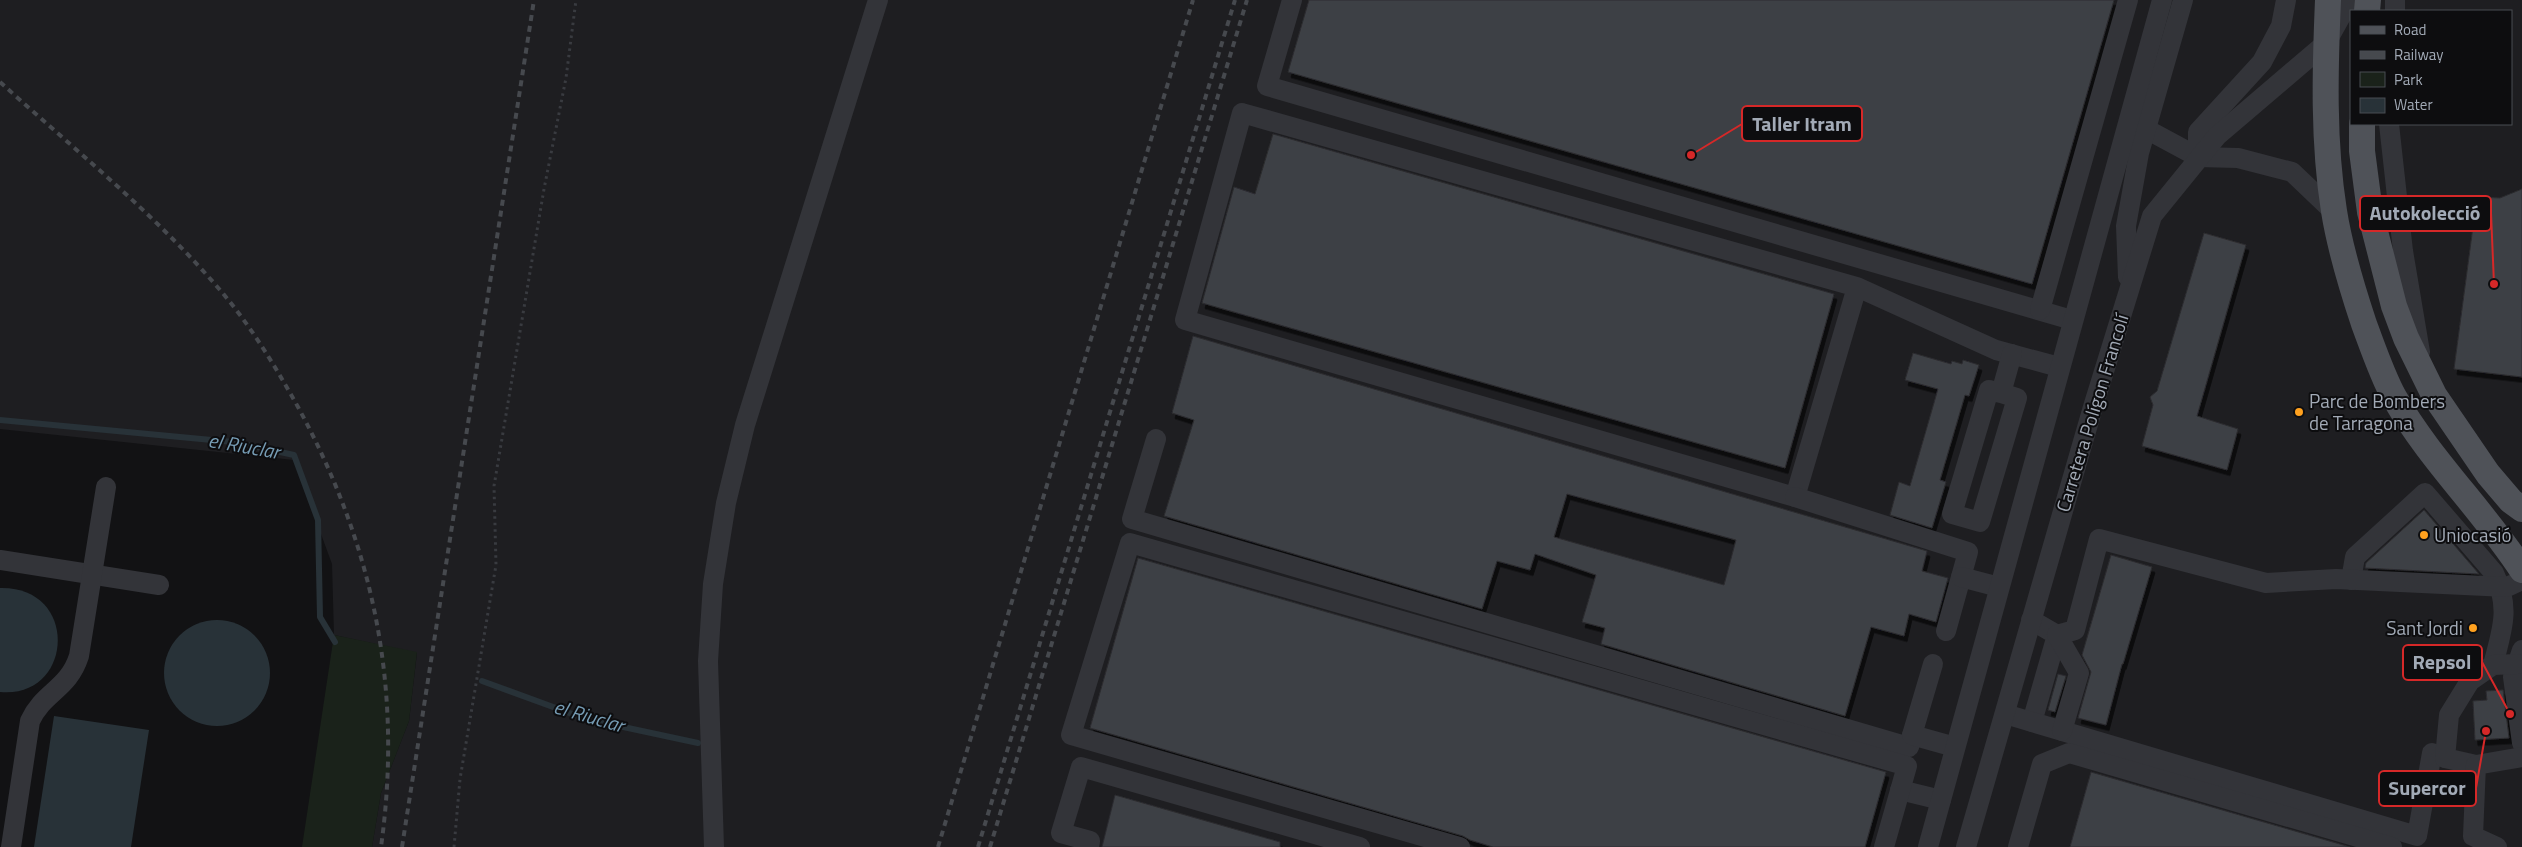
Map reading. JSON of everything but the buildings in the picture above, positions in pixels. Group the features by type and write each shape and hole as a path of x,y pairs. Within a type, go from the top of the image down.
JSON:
{"main road":[{"path":"2328,0 2326,43 2327,154 2334,212 2352,288 2372,346 2394,397 2438,462 2522,570"},
{"path":"2362,125 2362,151 2370,212 2394,306 2406,338 2434,394 2488,474 2511,501 2522,509"}],"street":[{"path":"714,847 708,661 713,584 726,503 745,426 878,0"},
{"path":"1292,0 1268,86 2072,320"},
{"path":"2040,310 2128,0"},
{"path":"1928,847 2059,367 2162,0"},
{"path":"2128,292 2126,226 2139,152 2183,0"},
{"path":"2198,157 2198,132 2262,62 2282,26 2286,0"},
{"path":"2326,43 2350,0"},
{"name":"Carretera Polígon Francolí","path":"1966,847 2128,292 2152,216 2198,157 2217,136 2326,43"},
{"path":"2140,77 2136,117 2146,129 2198,157 2238,158 2292,172 2334,212"},
{"path":"1946,631 1968,552 1795,497 1185,320 1242,113 1857,287 1996,350 2059,367"},
{"path":"2389,125 2403,251 2423,371"},
{"path":"1795,497 1857,287"},
{"path":"2001,393 2012,354"},
{"path":"1989,390 2001,393 2017,398 1980,522 1952,514 1989,390"},
{"path":"1156,439 1132,519 1909,747 1933,664"},
{"path":"11,847 30,721 36,708 66,682 76,667 106,487"},
{"path":"2351,580 2355,557 2425,493 2494,572 2501,587 2505,620 2493,665"},
{"path":"2057,636 2075,630 2099,539 2266,583 2351,580 2507,587 2522,580"},
{"path":"1460,847 1072,735 1130,542 1907,766 1884,847"},
{"path":"0,560 159,585"},
{"path":"1962,577 1999,587"},
{"path":"2032,620 2057,636 2079,673 2062,731"},
{"path":"2032,722 2057,636"},
{"path":"2445,758 2449,715 2470,681 2493,665 2520,657"},
{"path":"2520,657 2513,677 2522,743"},
{"path":"2004,714 2417,836 2432,753 2476,765 2522,757"},
{"path":"1912,735 1955,747"},
{"path":"2018,847 2042,764 2069,753 2392,847"},
{"path":"2476,765 2473,836 2497,847"},
{"path":"1089,847 1090,841 1061,834 1081,767 1360,847"},
{"path":"1900,790 1941,800"}],"path":[{"path":"454,847 460,779 496,566 494,486 544,188 566,78 576,0"}],"shaded area":[{"path":"0,0 2522,0 2522,847 372,847 381,793 409,721 417,653 334,635 332,564 294,460 0,429"}],"green space":[{"path":"334,635 417,652 409,721 381,793 372,847 302,847"}],"water":[{"path":"0,588 26,592 44,604 55,622 58,642 54,662 42,678 25,689 0,692"},
{"path":"217,620 237,624 254,636 266,653 270,673 266,693 254,710 237,722 217,726 197,722 180,710 168,693 164,673 168,653 180,636 197,624"},
{"path":"54,716 149,730 131,847 34,847"}],"waterway":[{"name":"el Riuclar","path":"0,420 233,442 294,455 318,520 320,617 335,642"},
{"name":"el Riuclar","path":"482,681 586,719 698,743"}],"railway":[{"path":"402,847 534,0"},
{"path":"938,847 1193,0"},
{"path":"978,847 1235,0"},
{"path":"990,847 1247,0"},
{"path":"0,82 114,183 195,262 220,290 252,332 298,407 324,460 346,513 363,566 376,620 384,675 388,731 387,788 381,847"}],"place":[{"name":"Taller Itram","path":"1691,155"},
{"name":"Autokolecció","path":"2494,284"},
{"name":"Parc de Bombers de Tarragona","path":"2299,412"},
{"name":"Uniocasió","path":"2424,535"},
{"name":"Sant Jordi","path":"2473,628"},
{"name":"Repsol","path":"2510,714"},
{"name":"Supercor","path":"2486,731"}]}
